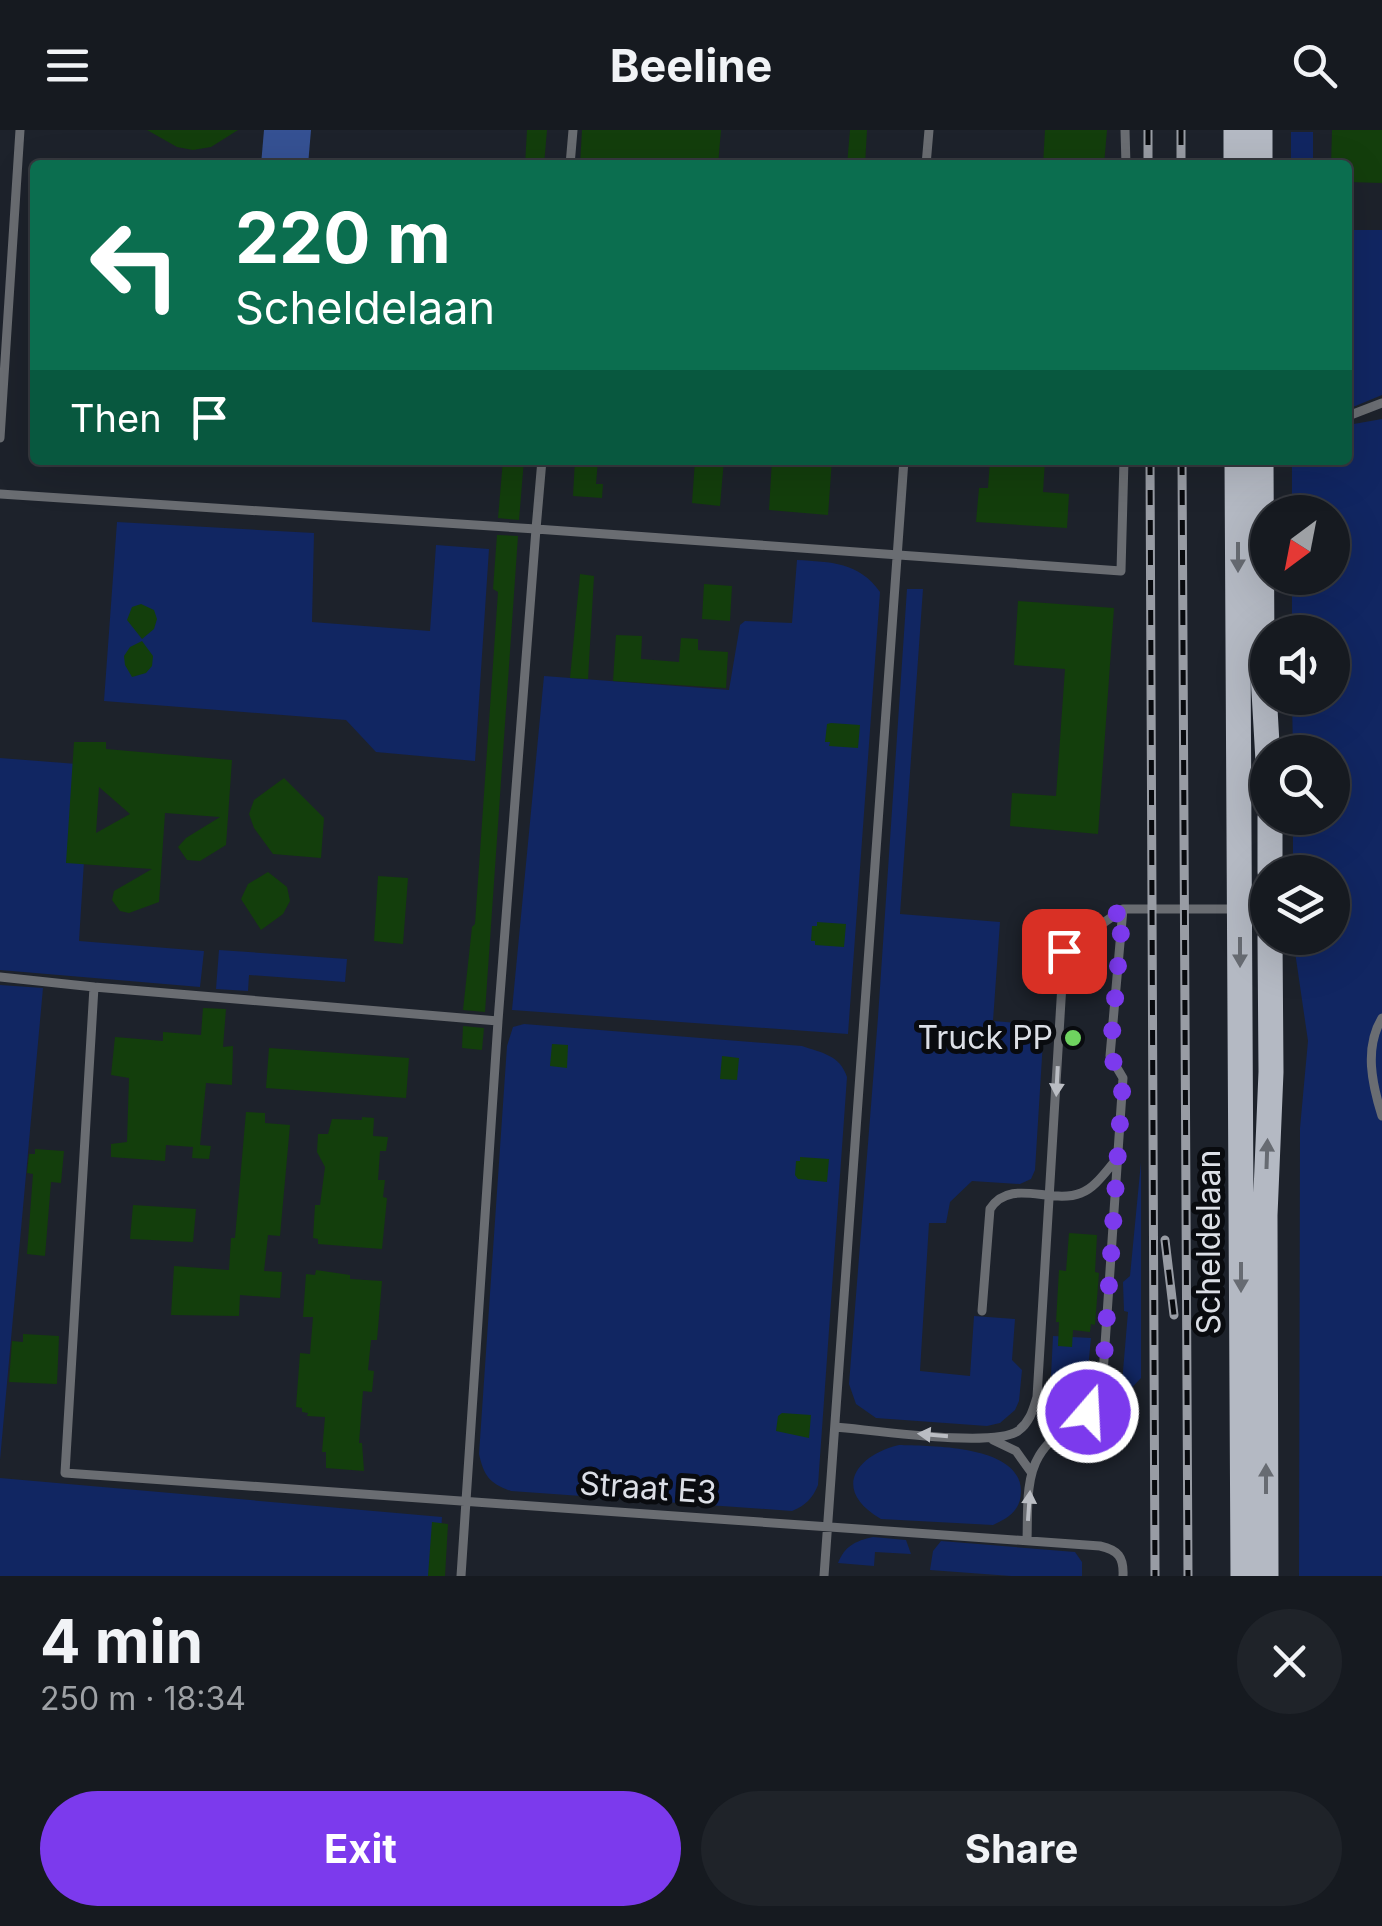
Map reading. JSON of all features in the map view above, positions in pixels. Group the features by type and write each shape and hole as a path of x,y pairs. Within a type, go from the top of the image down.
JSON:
{"main road":[{"path":"1236,130 1236,160"},
{"path":"1260,130 1260,160"},
{"name":"Scheldelaan","path":"1237,465 1242,1576"},
{"path":"1261,465 1267,735"},
{"name":"Scheldelaan","path":"1266,1576 1264,1216 1271,1072 1270,955"}],"lane":[{"path":"0,438 20,130"},
{"path":"570,160 573,130"},
{"path":"926,160 929,130"},
{"path":"1126,130 1126,160"},
{"path":"1352,414 1382,403"},
{"path":"461,1576 498,1021 542,465"},
{"path":"824,1576 904,465"},
{"path":"0,494 1121,571 1124,465"},
{"path":"990,1440 1017,1432 1033,1413 1045,1286 1064,951 1123,909 1250,908"},
{"path":"1027,1540 1031,1472 1044,1448 1088,1412 1098,1401 1102,1388 1123,1078 1110,1056 1123,909"},
{"path":"0,977 498,1021"},
{"name":"Straat E3","path":"94,987 65,1473 1027,1540 1109,1548 1123,1560 1124,1576"},
{"path":"1382,1018 1375,1030 1371,1069 1382,1116"},
{"path":"982,1311 990,1209 997,1199 1008,1193 1080,1194 1118,1158"},
{"path":"836,1427 990,1440 1016,1451 1031,1472"}],"shaded area":[{"path":"264,130 311,130 308,160 261,160"},
{"path":"1291,132 1313,132 1313,160 1291,160"},
{"path":"1352,230 1382,230 1382,395 1352,407"},
{"path":"1382,419 1382,1576 1299,1576 1300,1128 1308,1041 1295,955 1350,955 1350,855 1293,855 1293,835 1350,835 1350,735 1293,735 1292,715 1350,715 1350,615 1292,615 1292,595 1350,595 1350,495 1292,495 1292,465 1352,465 1352,424"},
{"path":"117,522 314,533 312,622 430,631 436,545 489,549 475,761 376,752 346,720 104,701"},
{"path":"797,560 853,569 880,592 848,1034 512,1010 544,676 729,690 740,625 745,621 792,623"},
{"path":"907,589 923,589 900,914 1000,922 993,1021 1044,1025 1035,1170 1031,1179 1020,1184 972,1181 950,1202 946,1223 929,1223 920,1371 970,1376 974,1316 1015,1319 1012,1360 1022,1370 1019,1401 1000,1423 987,1426 876,1418 856,1404 849,1384"},
{"path":"0,758 90,765 79,941 204,951 200,987 0,970"},
{"path":"219,950 347,959 345,982 249,975 248,991 216,989"},
{"path":"0,985 43,988 0,1460"},
{"path":"524,1024 802,1046 829,1056 844,1070 847,1077 818,1485 801,1506 792,1511 511,1491 497,1485 486,1473 479,1454 507,1046 513,1027"},
{"path":"1141,1162 1141,1378 1108,1413 1122,1383 1128,1312 1124,1311 1123,1282 1130,1276"},
{"path":"1053,1336 1091,1338 1087,1379 1051,1376"},
{"path":"1049,1398 1081,1400 1081,1408 1063,1422 1054,1422 1048,1415"},
{"path":"899,1445 991,1456 1017,1476 1021,1491 1016,1508 993,1525 881,1519 857,1497 855,1476 870,1457"},
{"path":"0,1478 442,1517 438,1576 0,1576"},
{"path":"873,1537 906,1540 911,1554 875,1552 874,1566 838,1563 851,1545"},
{"path":"941,1541 1075,1552 1082,1562 1082,1576 930,1570 933,1551"}],"building":[{"path":"147,130 238,130 211,147 193,150 177,147"},
{"path":"527,130 547,130 544,160 525,160"},
{"path":"582,130 721,130 718,160 580,160"},
{"path":"850,130 867,130 865,160 847,160"},
{"path":"1045,130 1107,130 1104,160 1043,160"},
{"path":"1332,130 1382,130 1382,183 1352,182 1352,160 1331,160"},
{"path":"503,465 524,465 519,520 498,518"},
{"path":"575,465 598,465 596,484 603,484 602,498 573,496"},
{"path":"695,465 724,465 720,506 692,503"},
{"path":"772,465 832,465 828,515 769,510"},
{"path":"990,465 1045,465 1043,492 1069,494 1067,528 976,522 979,488 988,488"},
{"path":"497,535 518,536 485,1012 463,1010 475,924 498,592 493,589"},
{"path":"580,574 594,576 588,679 570,678"},
{"path":"704,584 732,586 730,621 702,619"},
{"path":"1018,601 1114,608 1098,834 1010,826 1012,793 1056,796 1065,669 1014,665"},
{"path":"141,604 154,610 157,619 154,629 142,639 127,620 132,607"},
{"path":"616,635 642,636 641,659 679,662 681,638 698,639 698,650 728,652 726,688 613,681"},
{"path":"142,641 153,656 152,666 146,673 132,677 124,656 130,647"},
{"path":"827,724 860,725 858,748 829,746 830,742 825,742"},
{"path":"74,742 106,742 106,749 232,760 226,845 200,861 187,860 178,847 220,817 165,813 159,902 129,913 120,911 112,900 114,891 152,869 66,863","holes":["99,787 130,814 96,833"]},
{"path":"284,778 324,818 321,858 273,854 254,828 249,814 254,800"},
{"path":"268,872 287,887 290,901 283,914 261,930 241,899 248,884"},
{"path":"378,876 408,878 403,944 374,941"},
{"path":"817,922 846,924 844,947 815,945 811,941 812,926 817,926"},
{"path":"203,1008 226,1009 223,1047 233,1046 232,1085 206,1083 200,1145 211,1146 209,1159 192,1158 193,1147 166,1145 165,1161 111,1157 111,1144 127,1142 129,1078 111,1075 115,1037 163,1041 163,1032 201,1035"},
{"path":"463,1026 484,1028 482,1050 462,1048"},
{"path":"552,1044 568,1045 567,1068 550,1066"},
{"path":"269,1048 409,1058 406,1098 266,1088"},
{"path":"722,1056 739,1058 737,1080 720,1079"},
{"path":"246,1112 265,1113 265,1123 290,1125 280,1236 268,1235 264,1271 282,1272 280,1298 240,1295 239,1316 171,1315 174,1266 229,1270"},
{"path":"374,1118 373,1136 388,1137 386,1151 380,1151 378,1180 385,1180 383,1197 387,1198 382,1249 318,1244 318,1239 313,1238 315,1205 320,1205 325,1167 317,1152 318,1134 328,1134 332,1119"},
{"path":"35,1149 64,1151 61,1183 51,1182 45,1256 27,1254 33,1174 27,1173 29,1154 35,1154"},
{"path":"800,1157 829,1159 827,1182 798,1179 796,1161"},
{"path":"133,1205 196,1209 193,1242 130,1239"},
{"path":"1069,1233 1097,1235 1095,1272 1099,1273 1095,1325 1091,1324 1090,1332 1073,1330 1072,1347 1058,1346 1056,1322 1059,1270 1066,1271"},
{"path":"316,1270 350,1275 350,1279 382,1281 377,1340 371,1340 368,1370 374,1371 372,1392 363,1391 359,1443 364,1471 326,1468 326,1452 322,1452 325,1417 307,1416 302,1408 296,1407 300,1353 310,1354 313,1317 303,1317 306,1274 315,1275"},
{"path":"23,1334 59,1336 57,1384 9,1382 12,1341 23,1342"},
{"path":"782,1413 811,1415 809,1438 776,1431"},
{"path":"432,1522 448,1524 445,1576 428,1576"}],"railway":[{"path":"1148,130 1148,160"},
{"path":"1181,130 1181,160"},
{"path":"1150,465 1155,1576"},
{"path":"1182,465 1188,1576"},
{"path":"1165,1240 1174,1315"}],"place":[{"name":"Truck PP","path":"1073,1038"}],"route":[{"path":"1064,951 1123,909 1110,1056 1123,1078 1102,1388 1098,1401 1088,1412"}]}
